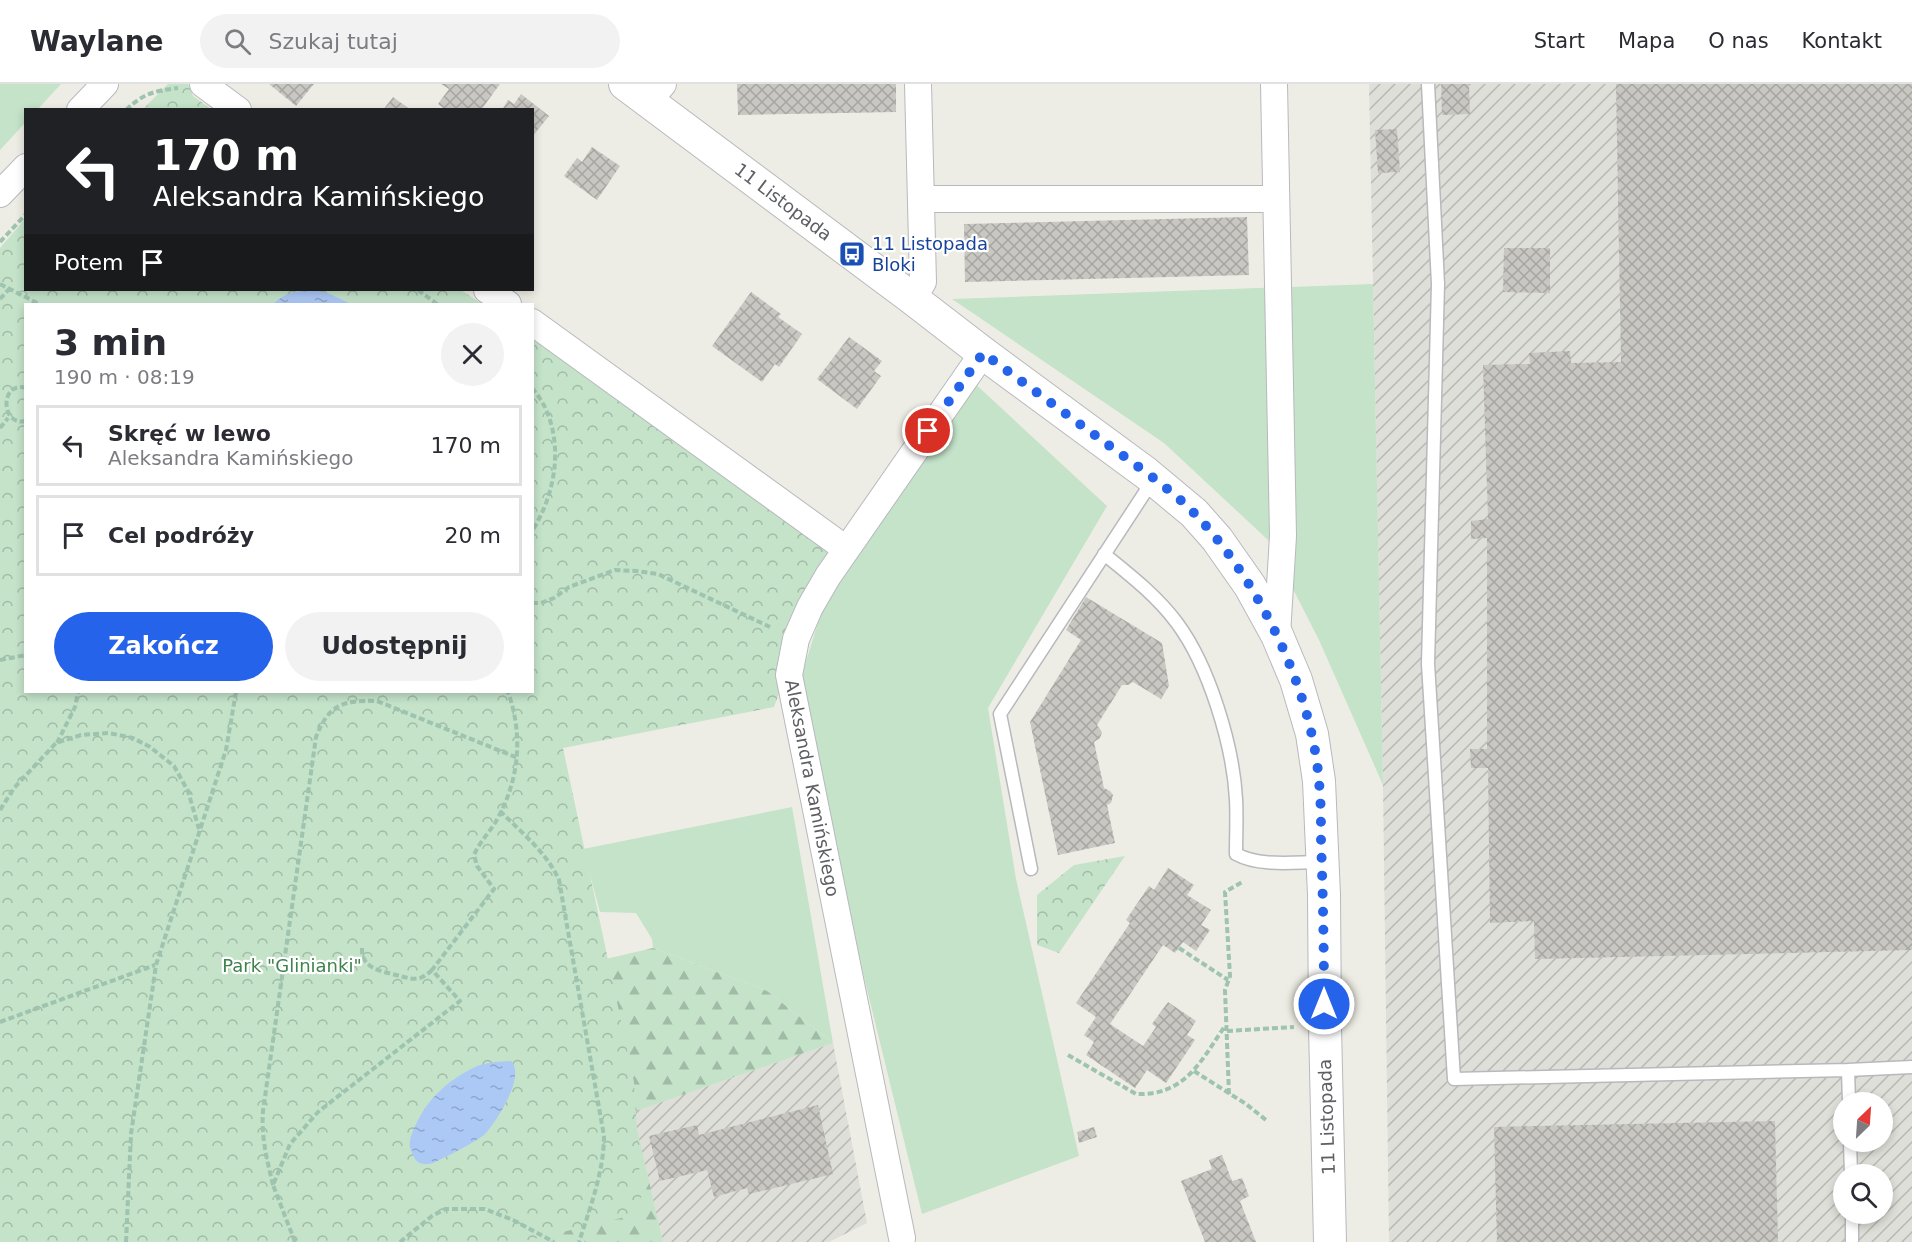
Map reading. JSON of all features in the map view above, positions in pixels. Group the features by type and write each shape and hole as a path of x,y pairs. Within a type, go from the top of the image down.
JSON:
{"street":[{"path":"83,108 105,84"},
{"path":"914,299 923,282 918,84"},
{"path":"1274,84 1283,536 1277,635"},
{"path":"209,88 235,108"},
{"name":"11 Listopada","path":"646,90 983,353 1153,479 1194,513 1217,539 1250,586 1277,635 1296,680 1312,734 1319,781 1330,1242"},
{"path":"0,194 24,169"},
{"path":"921,199 1276,199"},
{"path":"488,291 506,303"},
{"path":"534,323 846,549"},
{"name":"Aleksandra Kamińskiego","path":"902,1238 789,675 796,639 823,584 983,353"}],"lane":[{"path":"1428,84 1438,284 1428,664 1454,1079 1912,1067"},
{"path":"1031,869 1000,714 1153,479"},
{"path":"1104,554 1146,589 1176,621 1191,644 1210,685 1229,753 1236,797 1236,854 1246,859 1259,861 1322,862"},
{"path":"1848,1070 1849,1092"},
{"path":"1852,1224 1852,1242"}],"path":[{"path":"128,108 142,96 155,91 209,88"},
{"path":"0,242 24,216"},
{"path":"0,284 37,303"},
{"path":"0,299 10,288"},
{"path":"419,291 436,303"},
{"path":"24,388 12,388 4,395 1,405 8,418 13,421 24,421"},
{"path":"534,391 547,411 553,432 555,459 554,478 549,495 541,518 534,528"},
{"path":"0,428 8,418"},
{"path":"534,603 554,598 569,587 615,570 658,574 796,639"},
{"path":"0,660 24,655"},
{"path":"0,810 14,788 56,743 75,707 78,693"},
{"path":"126,1242 131,1134 150,994 156,965 226,750 236,693"},
{"path":"362,948 365,962 372,968 412,979 421,978 432,970 494,889 477,866 474,855 495,822 507,796 518,758 518,729 508,693"},
{"path":"295,1242 273,1185 264,1149 262,1119 316,737 321,725 330,712 342,703 359,700 377,701 518,758"},
{"path":"56,743 81,735 109,733 133,738 150,747 174,766 188,791 200,830"},
{"path":"500,811 544,856 559,880 604,1136 604,1150 593,1200 579,1242"},
{"path":"1229,1094 1225,990 1230,976 1225,892 1247,879"},
{"path":"1179,948 1228,980"},
{"path":"0,1022 156,965"},
{"path":"273,1185 290,1144 318,1112 460,1001 432,970"},
{"path":"1068,1055 1136,1094 1146,1094 1169,1089 1186,1079 1226,1025"},
{"path":"1226,1031 1297,1027"},
{"path":"1194,1071 1266,1120"},
{"path":"400,1242 432,1216 445,1209 485,1209 513,1220 554,1242"}],"shaded area":[{"path":"1369,84 1912,84 1912,1242 1389,1242 1383,785"},
{"path":"833,1043 867,1223 829,1242 663,1242 632,1112"}],"green space":[{"path":"0,84 61,84 39,108 24,108 24,124 0,150"},
{"path":"168,84 188,84 193,96 210,108 144,108"},
{"name":"Park \"Glinianki\"","path":"24,220 24,291 462,291 480,303 24,303 24,693 534,693 534,341 832,548 774,707 563,748 634,1082 642,1213 521,1242 0,1242 0,248"},
{"path":"1373,284 1383,785 1319,640 1268,540 1164,443 952,299"},
{"path":"970,379 1107,506 988,708 1016,879 1079,1156 922,1214 863,973 802,674 822,610"},
{"path":"792,807 833,1043 767,991 653,948 652,939 636,913 600,912 583,849"},
{"path":"1125,856 1059,953 1037,945 1037,895 1074,865"},
{"path":"653,948 767,991 833,1043 633,1112 663,1242 495,1242 597,961"}],"water":[{"path":"319,291 349,303 274,303 292,292"},
{"path":"511,1061 515,1068 513,1087 502,1109 485,1134 433,1163 423,1164 417,1161 410,1147 411,1136 423,1111 436,1094 461,1074 480,1065"}],"building":[{"path":"269,84 314,84 296,106"},
{"path":"441,84 500,84 482,108 443,108 438,104 449,89"},
{"path":"737,84 896,84 896,112 738,115"},
{"path":"1441,84 1469,84 1470,114 1442,115"},
{"path":"1616,84 1912,84 1912,950 1535,959 1534,921 1490,923 1488,768 1471,768 1470,749 1487,749 1487,538 1471,539 1471,521 1488,519 1483,365 1530,364 1529,353 1570,351 1571,363 1621,362"},
{"path":"521,94 549,116 534,135 534,108 503,108 508,100 514,104"},
{"path":"393,97 408,108 385,108"},
{"path":"1397,129 1400,172 1378,173 1375,130"},
{"path":"592,147 620,166 597,200 564,176 577,158 582,162"},
{"path":"1247,217 1249,275 965,282 964,224"},
{"path":"1504,248 1550,248 1550,293 1503,292"},
{"path":"751,292 781,314 778,317 802,334 779,367 775,364 762,382 712,346"},
{"path":"849,337 882,361 874,371 881,376 857,409 817,379"},
{"path":"1086,597 1162,643 1169,686 1161,699 1133,682 1122,685 1097,725 1102,732 1100,738 1094,742 1104,788 1113,795 1111,803 1107,805 1115,843 1058,855 1030,722 1081,640 1066,630"},
{"path":"1168,868 1194,885 1187,895 1211,910 1201,925 1210,930 1196,951 1183,942 1175,953 1163,945 1110,1024 1143,1046 1156,1027 1152,1024 1168,1002 1196,1021 1187,1035 1195,1040 1166,1083 1147,1070 1135,1088 1086,1055 1094,1042 1084,1035 1096,1017 1076,1003 1130,923 1126,920 1149,886 1154,890"},
{"path":"818,1105 833,1174 749,1194 747,1188 714,1197 707,1170 660,1181 649,1136 697,1125 699,1135"},
{"path":"1775,1121 1778,1242 1497,1242 1494,1127"},
{"path":"1094,1127 1097,1137 1079,1143 1077,1132"},
{"path":"1222,1155 1232,1181 1242,1178 1249,1196 1240,1201 1256,1242 1205,1242 1181,1181 1212,1169 1209,1160"}],"place":[{"name":"11 Listopada Bloki","path":"852,254"}],"route":[{"path":"928,431 983,353 1146,473 1194,513 1228,554 1250,586 1277,635 1296,680 1312,734 1319,781 1324,895 1324,1004"}]}
